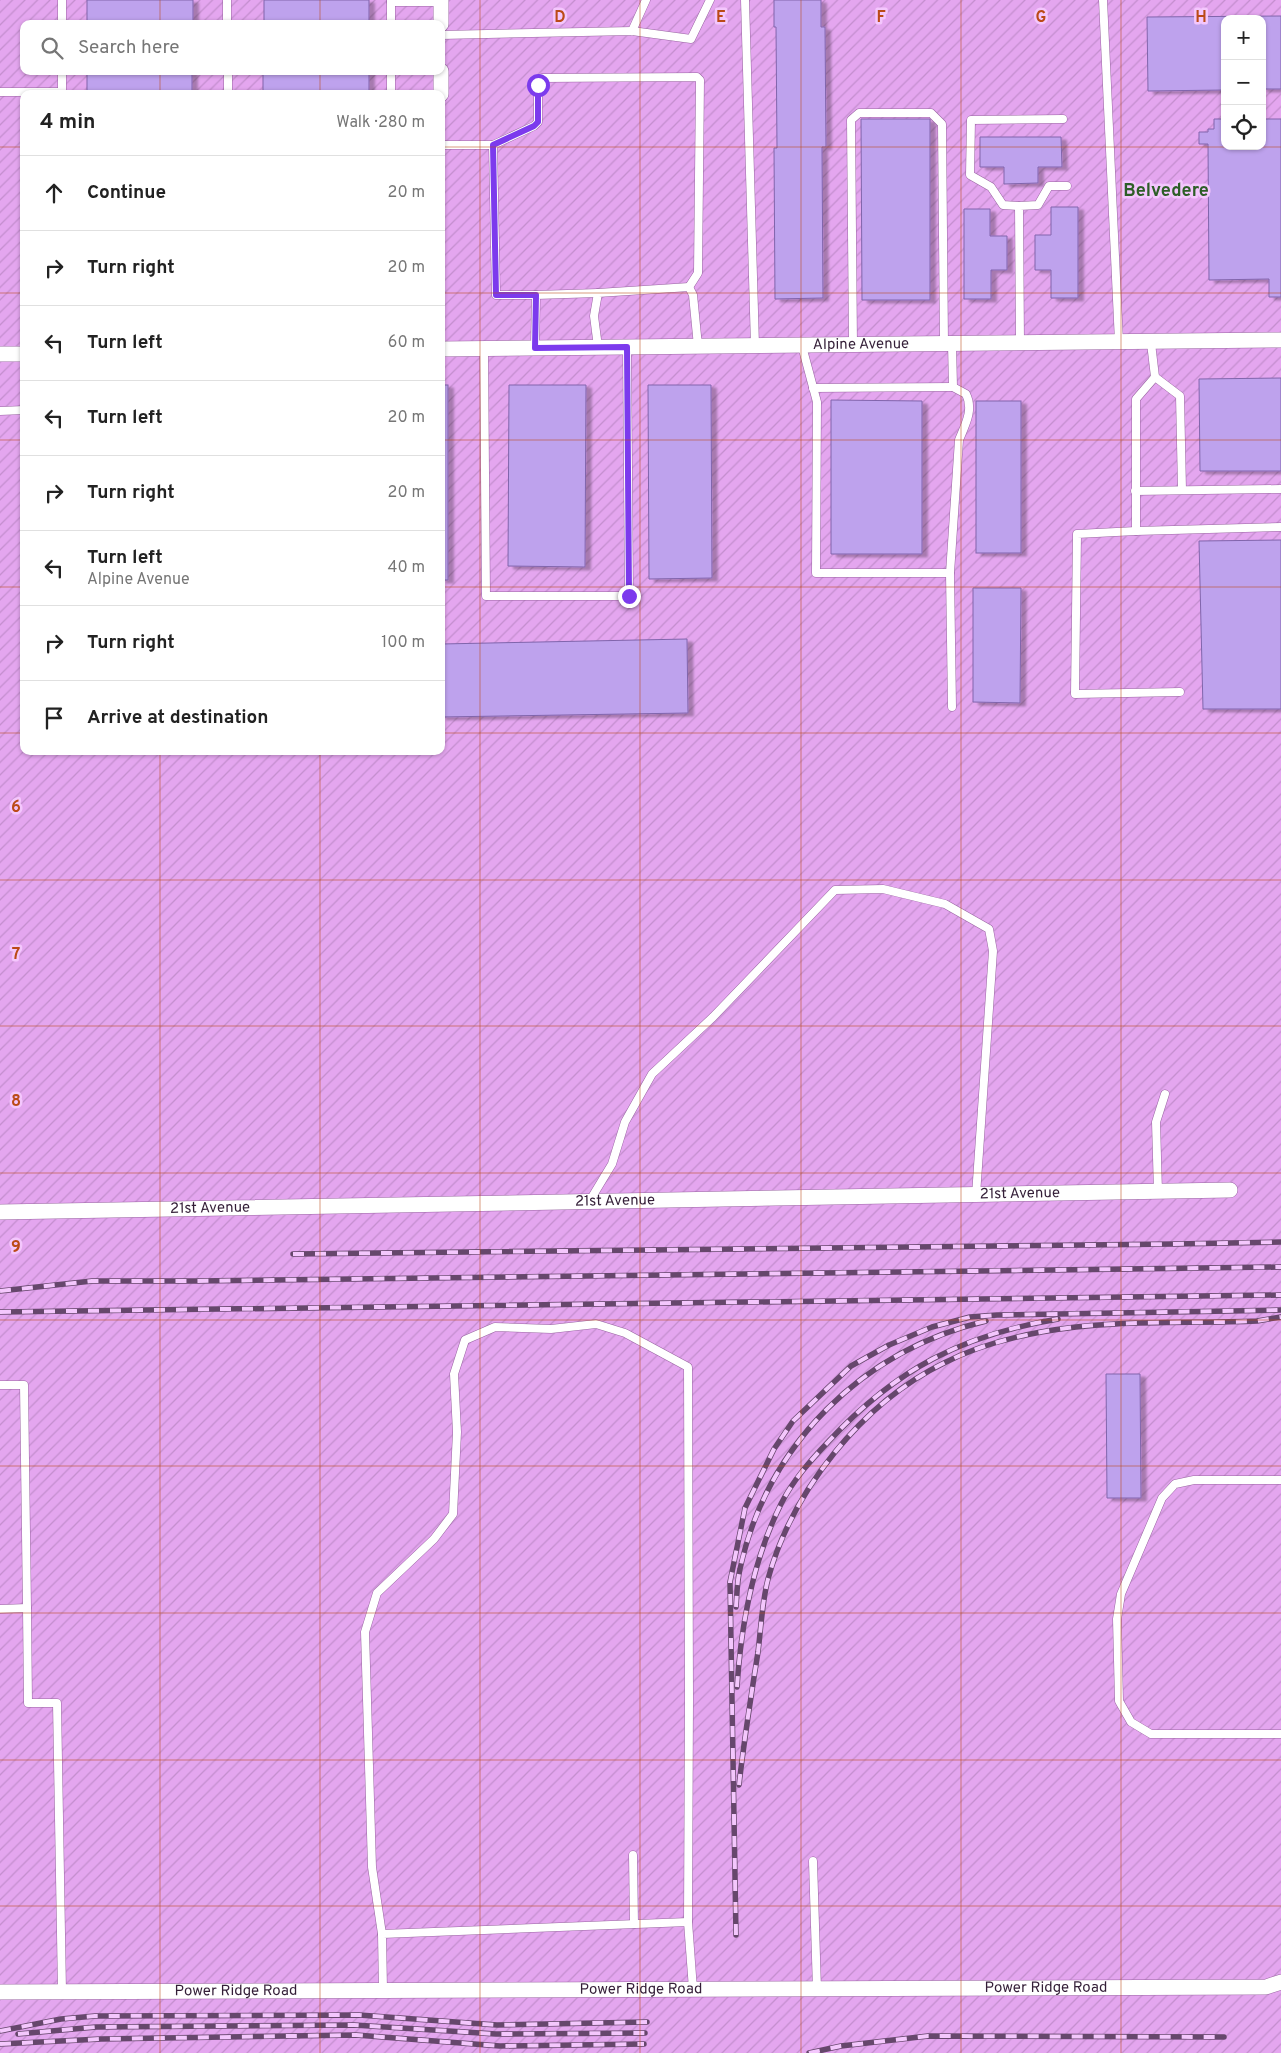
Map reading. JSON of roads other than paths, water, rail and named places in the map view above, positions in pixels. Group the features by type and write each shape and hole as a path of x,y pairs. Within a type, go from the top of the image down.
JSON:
{"street":[{"path":"441,1 441,20"},
{"path":"440,90 441,75"},
{"name":"Alpine Avenue","path":"445,349 1151,343 1281,340"},
{"path":"0,354 20,354"},
{"name":"21st Avenue","path":"0,1212 1230,1190"},
{"name":"Power Ridge Road","path":"0,1992 1266,1987 1281,1982"}],"lane":[{"path":"62,0 62,20"},
{"path":"227,0 227,20"},
{"path":"632,31 646,0"},
{"path":"445,35 632,31 691,39 710,0"},
{"path":"745,0 755,346"},
{"path":"1103,0 1119,342"},
{"path":"391,20 391,1 441,1"},
{"path":"62,75 62,90"},
{"path":"228,75 228,90"},
{"path":"391,75 392,90"},
{"path":"445,145 493,145 534,126 538,122 538,81 542,78 698,77 700,80 698,274 689,288"},
{"path":"0,92 20,92"},
{"path":"853,345 851,120 859,113 931,113 942,124 948,344 953,387"},
{"path":"1063,119 971,120 970,175 991,187 1003,205 1038,205 1049,186 1067,186"},
{"path":"493,145 496,295 598,293 689,288"},
{"path":"1019,206 1020,343"},
{"path":"689,288 693,295 698,346"},
{"path":"598,293 594,316 598,347"},
{"path":"535,348 536,295"},
{"path":"1151,343 1155,377 1180,396 1182,490"},
{"path":"802,346 817,402 816,573 950,572"},
{"path":"484,348 486,596 629,596 627,347"},
{"path":"1136,531 1136,399 1155,377"},
{"path":"813,388 953,387 966,394 969,408 966,425 960,440 950,572 952,707"},
{"path":"0,411 20,410"},
{"path":"1135,491 1281,489"},
{"path":"1180,692 1075,694 1077,534 1281,527"},
{"path":"589,1202 612,1164 625,1122 652,1074 720,1010 835,890 883,889 946,904 989,929 993,950 976,1195"},
{"path":"1158,1192 1156,1122 1165,1094"},
{"path":"383,1990 382,1934 372,1867 365,1632 377,1593 434,1539 453,1514 457,1432 454,1374 465,1340 495,1327 552,1329 596,1324 625,1333 688,1367 690,1700 688,1922 693,1989"},
{"path":"0,1385 24,1385 28,1703 56,1703 62,1991"},
{"path":"1281,1480 1194,1480 1175,1484 1162,1498 1121,1594 1117,1619 1120,1701 1131,1722 1151,1734 1281,1734"},
{"path":"0,1609 27,1608"},
{"path":"633,1855 634,1924"},
{"path":"813,1860 817,1989"},
{"path":"382,1934 688,1922"}],"railway":[{"path":"293,1254 1281,1242"},
{"path":"0,1291 92,1281 1281,1267"},
{"path":"0,1312 1281,1295"},
{"path":"736,1935 730,1582 745,1508 774,1449 793,1421 851,1366 889,1345 932,1327 970,1317 1281,1310"},
{"path":"739,1785 764,1597 779,1546 794,1514 834,1453 885,1401 914,1380 944,1363 991,1344 1029,1334 1095,1325 1257,1321 1281,1317"},
{"path":"737,1687 745,1617 763,1548 781,1504 809,1463 854,1416 880,1394 906,1375 933,1359 991,1335 1058,1319"},
{"path":"736,1607 740,1569 753,1524 773,1482 797,1443 827,1409 861,1379 899,1354 941,1335 986,1321"},
{"path":"0,2031 61,2019 95,2016 359,2015 497,2025 647,2022"},
{"path":"18,2034 96,2027 354,2025 496,2034 645,2033"},
{"path":"0,2044 101,2039 356,2035 500,2046 644,2044"},
{"path":"809,2053 841,2046 928,2036 1224,2037"}],"district":[{"name":"Belvedere","path":"1166,191"}]}
